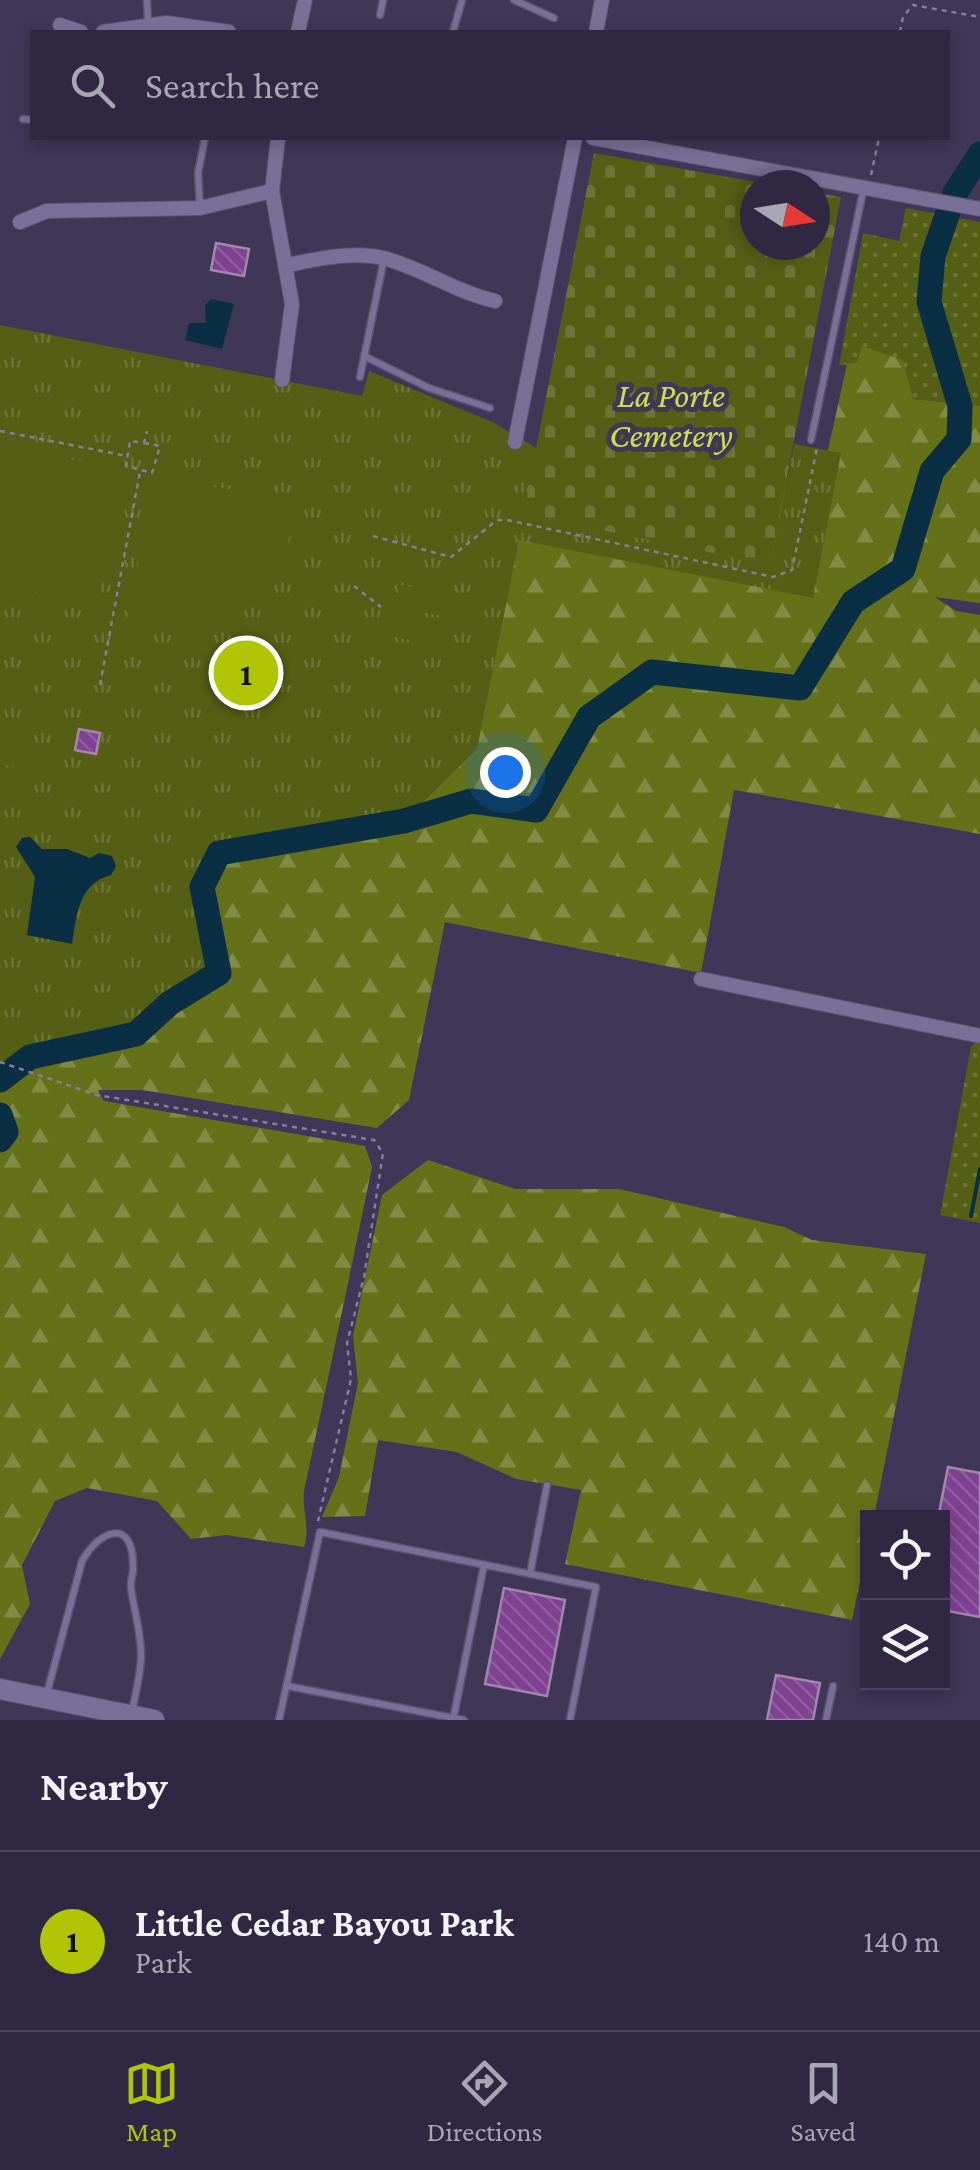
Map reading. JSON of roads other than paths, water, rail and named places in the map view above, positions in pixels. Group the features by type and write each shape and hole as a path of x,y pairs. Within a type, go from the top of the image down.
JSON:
{"main road":[{"path":"0,1689 154,1720"}],"street":[{"path":"298,30 305,0"},
{"path":"596,30 602,0"},
{"path":"114,30 148,24 185,24 218,30"},
{"path":"60,25 74,30"},
{"path":"278,140 272,191 287,265 292,321 282,380"},
{"path":"515,442 575,140"},
{"path":"604,140 980,209"},
{"path":"20,222 47,211 200,208 272,191"},
{"path":"287,265 349,256 384,258 462,294 495,302"},
{"path":"701,978 980,1036"}],"lane":[{"path":"147,0 148,24"},
{"path":"380,15 383,0"},
{"path":"454,30 462,0"},
{"path":"514,0 554,18"},
{"path":"23,119 30,120"},
{"path":"200,208 198,173 205,140"},
{"path":"815,440 866,186"},
{"path":"360,377 384,258"},
{"path":"364,356 429,388 490,408"},
{"path":"530,1574 547,1485"},
{"path":"279,1720 320,1532 596,1587 570,1720"},
{"path":"46,1698 82,1561 93,1540 106,1533 120,1535 129,1543 134,1565 130,1583 141,1658 131,1716"},
{"path":"453,1719 484,1565"},
{"path":"287,1686 464,1720"},
{"path":"826,1720 833,1686"}],"water":[{"path":"211,299 234,304 222,349 185,340 189,323 206,323 205,305"},
{"path":"30,837 42,849 67,849 90,858 99,853 112,856 116,866 111,875 85,893 72,944 27,935 35,877 16,847 22,838"}],"waterway":[{"path":"0,1080 30,1057 136,1034 170,1003 219,973 202,887 219,853 404,821 471,801 536,810 589,717 652,672 800,688 853,602 903,569 932,471 959,439 960,406 929,302 933,256 954,195 980,154"},
{"path":"0,1115 6,1132 0,1140"},
{"path":"971,1216 980,1169"}],"place":[{"name":"Little Cedar Bayou Park","path":"246,673"}],"park label":[{"name":"La Porte Cemetery","path":"671,415"}]}
